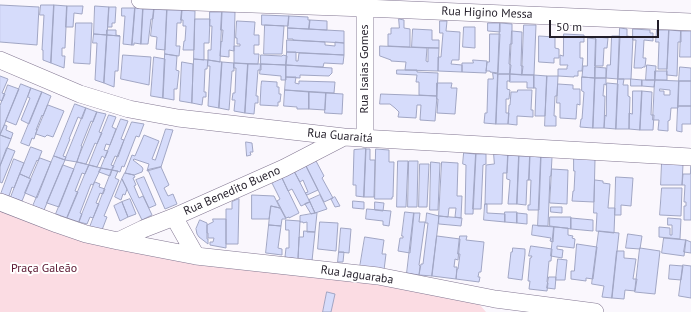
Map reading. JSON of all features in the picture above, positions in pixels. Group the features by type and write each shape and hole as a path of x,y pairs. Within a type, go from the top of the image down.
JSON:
{"street":[{"name":"Rua Higino Messa","path":"140,0 365,4 691,22"},
{"name":"Rua Isaias Gomes","path":"365,4 365,138"},
{"name":"Rua Guaraitá","path":"0,60 80,94 129,109 178,118 344,138 691,157"},
{"name":"Rua Benedito Bueno","path":"118,241 284,168 344,138"},
{"name":"Rua Jaguaraba","path":"0,202 86,234 196,256 378,276 500,305 595,312"},
{"path":"174,217 196,256"}],"green space":[{"name":"Praça Galeão","path":"0,206 108,246 468,291 486,312 0,312"}],"building":[{"path":"0,5 39,7 37,45 0,42"},
{"path":"41,5 54,5 51,63 43,60 42,50 44,15 40,15"},
{"path":"54,5 67,6 65,48 62,48 62,56 65,56 64,68 51,63"},
{"path":"67,6 83,6 82,14 74,13 73,27 66,27"},
{"path":"95,6 109,7 107,35 94,34"},
{"path":"109,7 116,7 115,23 112,23 112,27 108,27"},
{"path":"122,8 135,8 132,45 123,44 125,16 122,16"},
{"path":"135,8 143,9 141,44 134,43 134,45 132,45"},
{"path":"143,9 154,9 153,19 151,19 148,44 141,44"},
{"path":"154,9 167,10 165,50 156,49 157,37 151,36"},
{"path":"167,10 182,10 181,23 177,23 176,46 180,46 179,56 165,54"},
{"path":"182,10 195,11 194,50 183,50 186,26 183,26 183,20 181,20"},
{"path":"210,12 222,12 220,62 208,60 208,50 211,50 212,26 210,26"},
{"path":"222,12 235,12 234,51 229,50 229,57 220,56 223,30 221,30"},
{"path":"262,15 289,16 288,26 262,25"},
{"path":"289,16 308,17 308,20 310,20 309,29 288,28"},
{"path":"195,19 210,19 209,43 204,43 204,60 194,59"},
{"path":"399,19 404,20 404,28 410,29 410,47 388,46 388,34 391,34 391,28 399,28"},
{"path":"310,20 327,21 327,30 309,29"},
{"path":"237,21 255,22 254,35 259,35 259,45 254,45 254,54 259,54 258,64 234,63 234,46 240,46 240,44 237,44 236,38"},
{"path":"440,21 447,21 446,31 460,32 459,60 452,60 451,64 462,65 462,72 438,71 438,57 441,57 443,33 440,33"},
{"path":"76,23 92,23 90,64 74,63"},
{"path":"488,23 500,23 500,32 488,31"},
{"path":"500,23 512,24 512,44 510,44 509,64 511,65 510,74 498,74"},
{"path":"265,25 284,26 282,54 264,54"},
{"path":"524,25 536,25 534,75 522,75"},
{"path":"464,27 475,27 475,48 463,47"},
{"path":"288,28 344,31 344,43 288,39"},
{"path":"620,28 627,29 627,36 633,37 631,79 618,79"},
{"path":"413,29 432,30 432,40 439,40 439,48 412,47"},
{"path":"633,29 650,30 650,33 653,33 653,41 644,40 643,58 646,58 645,67 642,68 634,68 636,40 633,40"},
{"path":"107,30 116,30 116,35 120,36 107,35"},
{"path":"657,30 669,30 667,69 658,69 659,42 656,42"},
{"path":"669,30 681,31 681,42 678,42 677,76 667,75"},
{"path":"512,31 522,32 522,75 510,74"},
{"path":"681,31 691,31 691,57 680,57"},
{"path":"94,34 107,35 104,83 95,80 97,43 93,43"},
{"path":"490,34 500,34 498,73 486,71 487,62 489,62"},
{"path":"564,34 584,35 584,42 580,42 580,58 583,58 582,71 578,71 578,76 558,76 558,69 567,69 568,65 560,65 560,55 563,56"},
{"path":"107,35 120,36 118,71 115,71 114,87 104,83"},
{"path":"539,36 555,37 555,48 559,49 559,58 554,58 554,63 539,62"},
{"path":"612,36 620,36 618,79 606,78 607,65 610,65"},
{"path":"596,37 608,38 607,48 604,48 603,66 595,66"},
{"path":"588,38 596,39 595,78 582,77 583,66 587,66"},
{"path":"287,40 325,42 325,45 335,46 335,42 344,43 344,55 287,52"},
{"path":"380,46 427,48 426,61 428,62 428,48 439,48 438,71 405,70 406,62 391,61 380,56"},
{"path":"287,52 296,52 296,61 298,61 299,53 344,55 343,64 324,63 323,67 286,65"},
{"path":"165,54 177,56 176,70 179,71 177,89 174,89 174,100 163,98"},
{"path":"123,55 151,57 149,85 121,79"},
{"path":"261,55 287,56 286,65 261,64"},
{"path":"154,57 165,59 163,98 151,96"},
{"path":"194,59 208,60 207,69 205,69 204,92 206,92 206,97 203,97 202,105 192,103"},
{"path":"208,60 222,62 219,108 208,106 210,66 208,66"},
{"path":"473,60 487,61 486,73 462,72 462,63 473,63"},
{"path":"182,62 193,64 192,103 180,101"},
{"path":"222,62 234,63 229,110 219,108"},
{"path":"234,63 248,64 245,113 234,111 235,100 232,100 233,93 235,93 236,68 234,68"},
{"path":"248,64 261,64 261,70 258,70 256,96 258,96 258,103 255,103 254,114 245,113"},
{"path":"261,64 286,65 286,80 281,80 281,76 260,74"},
{"path":"286,65 332,68 332,73 329,76 300,75 300,78 286,77"},
{"path":"647,65 656,66 655,80 646,80"},
{"path":"595,67 606,68 606,78 595,78"},
{"path":"680,67 691,68 691,81 679,81"},
{"path":"397,70 417,70 417,72 438,73 437,96 419,95 419,82 416,82 417,75 397,74"},
{"path":"655,71 667,71 667,80 655,80"},
{"path":"493,73 498,74 496,124 484,123 485,113 487,113 488,79 493,79"},
{"path":"498,74 510,74 510,81 507,81 507,89 510,90 509,99 506,99 506,113 509,113 508,124 496,124"},
{"path":"510,74 534,75 534,88 527,88 527,82 510,82"},
{"path":"534,75 547,76 545,116 535,116 536,88 534,88"},
{"path":"0,76 8,79 2,93 5,94 2,101 0,100"},
{"path":"547,76 558,76 554,116 556,116 556,126 545,126"},
{"path":"286,77 296,77 295,83 299,84 299,81 335,82 334,93 285,90"},
{"path":"582,77 595,78 593,128 580,127 584,92 582,91"},
{"path":"595,78 606,78 603,96 605,96 604,128 593,128"},
{"path":"618,79 624,79 623,85 628,85 628,96 630,97 629,129 616,129"},
{"path":"631,79 642,80 642,86 631,86"},
{"path":"642,80 655,80 654,87 642,86"},
{"path":"655,80 679,81 678,108 671,108 670,120 668,121 668,131 658,130 659,120 653,120","holes":["660,89 670,90 670,95 664,95 664,91 660,91"]},
{"path":"262,81 277,82 279,94 281,94 278,106 260,105"},
{"path":"679,81 691,81 691,106 678,106"},
{"path":"437,83 452,83 451,88 457,88 455,114 437,113"},
{"path":"607,83 618,84 616,129 604,128"},
{"path":"21,84 31,88 16,125 6,121"},
{"path":"558,84 573,85 573,89 580,89 580,105 577,104 576,119 560,118 560,103 557,103"},
{"path":"8,85 19,89 0,135 0,106"},
{"path":"31,88 42,92 29,124 21,120 30,98 28,97"},
{"path":"285,90 309,92 309,109 297,109 297,107 284,106"},
{"path":"518,90 532,90 531,110 533,110 533,117 517,116 517,125 508,124 511,92 517,92"},
{"path":"633,91 642,91 640,130 629,129 629,113 632,114"},
{"path":"642,91 652,92 651,115 654,115 653,130 640,130"},
{"path":"42,92 51,96 36,130 34,139 32,138 29,146 21,143"},
{"path":"309,92 326,93 325,110 309,109"},
{"path":"326,93 343,94 342,114 325,113"},
{"path":"381,94 437,96 435,121 420,120 421,105 417,105 416,118 398,117 399,112 390,104 380,104"},
{"path":"75,104 86,108 82,119 78,117 69,139 63,156 66,157 65,160 54,156"},
{"path":"48,105 64,111 53,137 47,135 45,137 36,134"},
{"path":"678,106 691,106 691,124 682,124 682,132 677,131"},
{"path":"86,108 97,112 93,122 91,121 81,146 77,162 65,160"},
{"path":"97,112 106,114 99,132 102,133 97,144 95,143 86,164 77,162"},
{"path":"109,115 116,117 112,127 116,129 110,145 106,144 104,150 108,151 105,158 102,156 97,167 89,165"},
{"path":"121,119 128,121 121,139 124,140 118,157 115,156 111,165 114,166 112,170 101,168"},
{"path":"132,122 144,124 139,137 136,136 124,167 122,166 120,172 112,170"},
{"path":"5,125 7,126 6,130 13,133 11,139 0,135"},
{"path":"166,129 173,130 161,167 147,171 149,164 134,159 133,160 142,167 142,172 134,175 125,173 132,155 135,156 144,135 159,141 152,159 155,160"},
{"path":"0,135 11,139 0,166"},
{"path":"246,142 252,143 253,152 250,152 251,155 247,156"},
{"path":"31,147 42,151 29,178 20,174"},
{"path":"7,148 15,151 2,183 0,182 0,166"},
{"path":"366,149 370,149 370,160 375,160 374,197 364,197"},
{"path":"366,149 364,197 356,196 356,185 353,185 354,150"},
{"path":"376,149 389,150 389,162 394,162 392,199 375,199"},
{"path":"464,153 476,154 473,214 465,214 466,165 463,164"},
{"path":"476,154 486,154 486,164 483,165 481,209 473,209"},
{"path":"494,154 508,155 507,173 503,173 502,204 485,204 486,165 494,164"},
{"path":"508,155 519,156 517,204 508,204 510,180 507,179"},
{"path":"54,156 65,160 44,210 33,206"},
{"path":"519,156 530,156 526,205 517,204"},
{"path":"530,156 541,157 539,210 528,210 528,205 530,205 531,180 529,180"},
{"path":"541,157 552,157 548,226 538,226"},
{"path":"40,158 51,162 37,198 25,193"},
{"path":"574,158 595,159 594,202 572,201 575,171"},
{"path":"14,159 24,163 14,188 12,187 9,196 1,194"},
{"path":"316,161 324,176 322,178 333,198 324,202 306,166"},
{"path":"398,161 408,161 406,207 397,207"},
{"path":"409,161 418,161 417,207 408,207"},
{"path":"77,162 89,165 85,174 82,173 75,191 78,192 67,218 56,214"},
{"path":"431,162 440,163 438,210 430,210"},
{"path":"442,162 458,163 457,196 462,196 461,218 455,217 456,208 449,208 448,217 439,216"},
{"path":"662,162 683,164 682,185 661,185"},
{"path":"420,164 429,164 427,207 419,207"},
{"path":"691,164 691,220 684,220 684,206 686,206 686,202 684,202 685,185 682,185 683,174 690,174"},
{"path":"63,165 74,169 59,207 47,203"},
{"path":"89,165 101,168 93,185 91,184 80,213 82,214 79,222 67,218"},
{"path":"306,166 318,190 307,195 305,193 308,192 303,180 300,182 294,171"},
{"path":"161,167 169,185 164,188 168,196 173,194 177,204 165,209 148,170"},
{"path":"101,168 112,170 110,176 99,172"},
{"path":"552,169 568,170 567,204 550,203"},
{"path":"112,170 118,171 115,178 119,180 104,216 107,217 102,230 90,227"},
{"path":"294,171 310,202 301,206 292,189 288,191 282,178"},
{"path":"125,173 134,175 135,177 133,178 136,185 134,186 139,198 143,196 152,215 142,220 122,179"},
{"path":"20,174 31,179 22,201 11,197"},
{"path":"144,177 156,205 149,208 136,180"},
{"path":"616,177 633,178 631,206 621,205 621,215 615,215"},
{"path":"282,178 299,213 289,218 286,218 277,201 280,199 272,183"},
{"path":"122,179 127,189 121,200 115,197"},
{"path":"595,180 610,184 608,208 615,208 614,233 596,231 597,213 594,213"},
{"path":"95,182 100,184 99,187 105,189 103,194 100,193 96,203 99,204 93,218 90,217 87,224 79,222"},
{"path":"662,188 682,188 681,216 660,215"},
{"path":"252,195 274,196 280,208 271,206 269,219 252,219"},
{"path":"320,195 327,209 315,213 309,200"},
{"path":"335,197 340,206 335,207 331,199"},
{"path":"130,199 136,214 128,217 122,202"},
{"path":"239,199 238,244 226,244 226,209 232,209 232,202"},
{"path":"353,201 364,202 364,209 353,208"},
{"path":"122,202 128,217 120,221 114,206"},
{"path":"310,202 315,213 311,214 305,204"},
{"path":"375,202 384,203 383,211 375,210"},
{"path":"485,204 487,204 487,213 505,214 505,222 484,220"},
{"path":"271,206 280,208 286,219 282,219 281,226 269,225"},
{"path":"551,207 562,207 562,213 551,212"},
{"path":"367,209 391,211 389,226 383,225 383,221 366,219"},
{"path":"405,212 414,213 410,253 398,251 400,238 403,238"},
{"path":"505,212 517,212 517,223 505,222"},
{"path":"317,213 315,232 307,232 307,222 300,222 300,216"},
{"path":"414,213 420,213 419,222 425,222 419,275 407,273"},
{"path":"427,213 439,216 432,276 419,275 421,264 423,264 428,223 426,223"},
{"path":"517,213 527,214 527,224 517,223"},
{"path":"439,216 462,218 461,226 439,224"},
{"path":"550,217 571,217 571,229 550,226"},
{"path":"571,218 593,220 593,231 571,229"},
{"path":"668,218 681,219 680,239 659,237 659,227 670,228 670,235 672,235 672,225 668,225"},
{"path":"213,219 226,219 226,248 210,245 210,242 213,242 214,238 208,238 207,225 213,222"},
{"path":"200,220 207,223 208,244 197,234 196,229"},
{"path":"286,220 300,221 298,259 285,257 286,248 289,248 289,230 286,230"},
{"path":"320,222 338,223 336,251 318,249"},
{"path":"269,225 281,226 278,248 282,249 282,255 266,253"},
{"path":"533,225 554,227 553,242 550,241 551,238 532,235"},
{"path":"554,227 568,228 568,235 573,236 572,238 575,239 574,248 557,246 557,249 563,250 562,258 551,256"},
{"path":"341,228 351,229 349,253 339,252"},
{"path":"304,231 315,232 312,261 298,259 299,237 303,237"},
{"path":"599,231 619,233 612,298 602,297 604,286 592,284"},
{"path":"628,234 642,236 640,249 626,248"},
{"path":"437,236 460,239 458,260 455,259 454,267 457,267 456,279 432,276"},
{"path":"460,236 467,236 466,240 484,242 481,272 479,272 478,277 480,277 479,282 456,279 460,254 458,254"},
{"path":"365,237 384,240 382,254 386,254 384,270 360,267"},
{"path":"664,238 686,240 684,256 662,253"},
{"path":"686,240 691,242 691,253 684,252"},
{"path":"577,244 597,247 593,279 586,278 586,281 571,279 571,271 574,271"},
{"path":"531,246 552,249 551,261 549,261 547,291 529,289 530,281 528,281 530,258 532,256 529,256"},
{"path":"513,248 525,249 522,280 508,278 511,252"},
{"path":"640,248 660,251 655,294 635,292"},
{"path":"617,251 624,251 624,258 636,259 633,279 637,279 635,291 625,290 624,299 612,298"},
{"path":"339,252 344,252 343,262 338,262"},
{"path":"558,259 567,260 565,280 556,280"},
{"path":"670,265 683,266 681,280 669,279"},
{"path":"683,265 691,266 691,298 679,296"},
{"path":"549,277 556,277 555,289 547,288"},
{"path":"327,292 335,294 331,312 323,312"}]}
